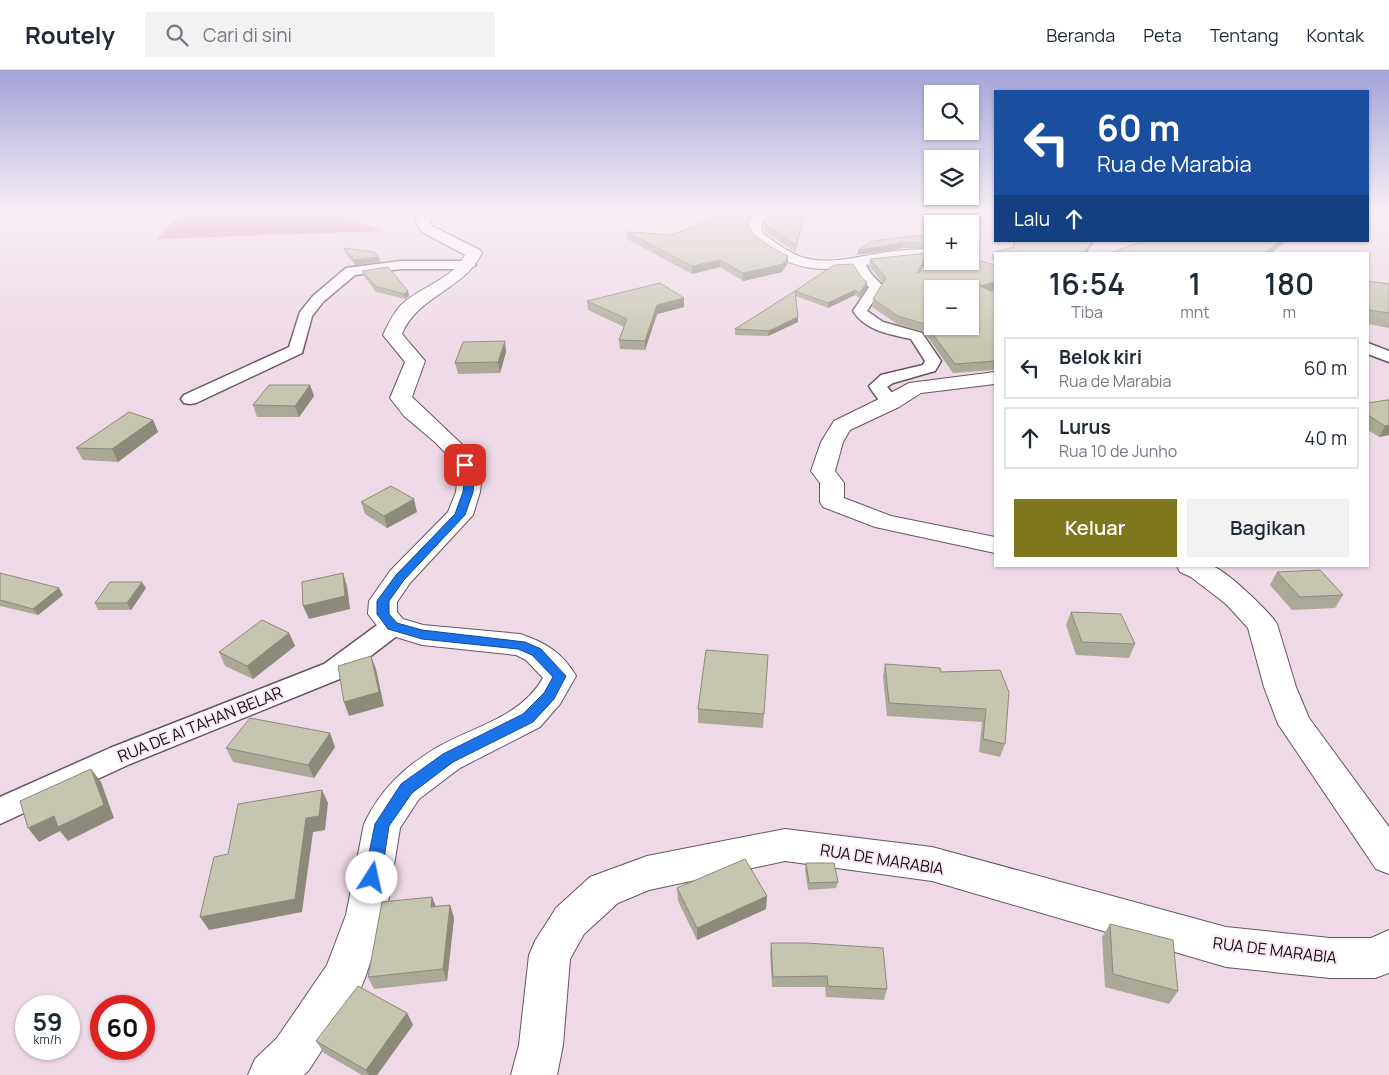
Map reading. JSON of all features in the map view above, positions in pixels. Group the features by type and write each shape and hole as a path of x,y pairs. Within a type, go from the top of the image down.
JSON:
{"main road":[{"path":"271,1075 293,1054 344,978 366,915 382,824 406,789 448,758 528,718 549,696 560,676 537,652 520,645 407,630 383,614 383,601 400,577 460,515 468,492 470,474 461,456 444,438 412,411 401,398 403,386 413,372 415,361 392,335 395,324 408,308 469,265 471,259"},
{"path":"791,259 802,264 828,265 874,259"},
{"path":"994,378 916,387 891,402 842,426 832,442 823,471 832,483 832,502 884,522 994,545"},
{"path":"1192,567 1201,571 1236,597 1262,624 1280,687 1295,724 1377,843 1389,857"},
{"name":"RUA DE MARABIA","path":"534,1075 541,1045 550,955 570,921 604,890 647,873 785,845 932,864 1226,948 1330,958 1375,958 1389,950"}],"street":[{"path":"857,262 867,278 876,286 872,294 861,304 860,311 864,318 878,325 917,336 933,361 929,368 887,379 876,386 891,402"},
{"path":"190,399 296,350 305,315 318,300 351,271 401,265 469,265"},
{"path":"1369,348 1389,357"},
{"name":"RUA DE AI TAHAN BELAR","path":"0,811 120,756 333,671 407,630"}],"building":[{"path":"678,259 786,259 783,264 743,273 720,260 692,266"},
{"path":"870,259 924,259 917,273 925,270 979,270 979,261 994,265 994,282 980,286 994,293 994,361 955,364 933,335 979,335 979,280 924,280 924,324 898,316 873,299 886,278"},
{"path":"853,264 861,277 867,282 860,293 855,290 828,303 795,291 834,265"},
{"path":"388,267 408,291 404,294 375,286 362,271"},
{"path":"1369,281 1389,284 1389,313 1369,310"},
{"path":"660,283 684,298 657,305 645,341 619,340 627,319 587,301"},
{"path":"795,291 798,317 769,331 735,329"},
{"path":"505,341 498,362 455,363 463,342"},
{"path":"269,385 310,385 295,406 253,405"},
{"path":"1389,400 1389,425 1385,426 1369,416 1369,403"},
{"path":"129,412 153,420 112,449 76,448"},
{"path":"391,486 414,499 384,516 361,502"},
{"path":"1320,570 1343,595 1300,597 1277,572"},
{"path":"0,573 59,588 33,609 0,600"},
{"path":"343,573 345,596 303,606 302,582"},
{"path":"110,582 142,582 127,603 95,603"},
{"path":"1071,612 1121,614 1135,644 1082,642"},
{"path":"262,620 289,633 247,666 219,652"},
{"path":"706,650 768,655 764,714 698,709"},
{"path":"371,656 379,692 344,702 338,666"},
{"path":"885,664 940,668 941,672 1000,670 1009,692 1005,744 983,739 986,709 889,703"},
{"path":"250,718 330,733 308,765 226,748"},
{"path":"91,769 104,805 58,827 54,816 28,828 20,801"},
{"path":"322,790 319,816 306,818 295,899 200,917 214,857 228,854 238,804"},
{"path":"745,859 767,896 697,928 677,888"},
{"path":"806,863 834,863 838,882 809,883"},
{"path":"432,897 431,907 450,905 443,969 368,977 382,902"},
{"path":"1110,924 1173,940 1178,991 1113,974"},
{"path":"771,943 806,943 883,948 887,989 828,986 827,976 773,977"},
{"path":"358,986 407,1013 366,1070 316,1041"}],"route":[{"path":"372,878 382,824 406,789 448,758 528,718 549,696 560,676 537,652 520,645 493,644 422,635 392,626 383,614 383,601 400,577 460,515 468,492 470,474 465,465"}]}
